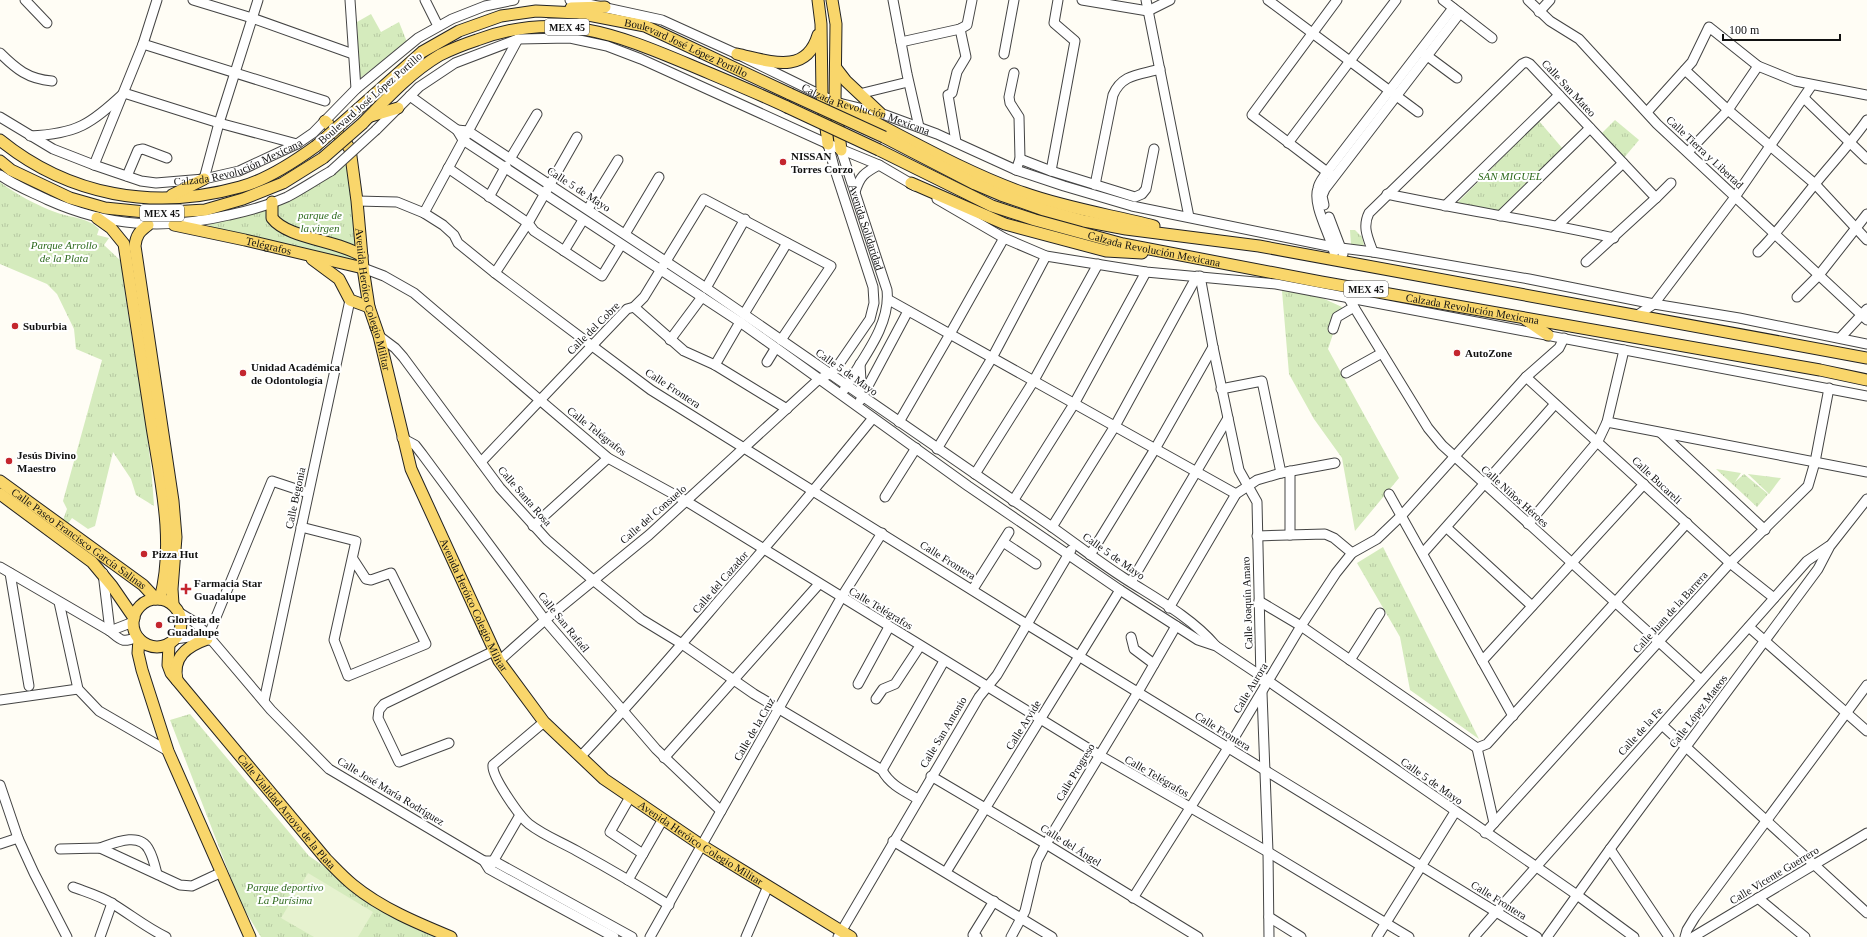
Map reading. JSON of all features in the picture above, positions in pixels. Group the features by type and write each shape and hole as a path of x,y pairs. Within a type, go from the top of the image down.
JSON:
{"main road":[{"name":"Avenida Solidaridad","path":"818,0 822,24 822,96 828,144"},
{"name":"Avenida Solidaridad","path":"832,0 836,24 835,102 841,150"},
{"path":"549,11 605,7"},
{"name":"Boulevard José López Portillo","path":"0,140 18,155 46,172 98,191 125,197 165,198 204,195 241,187 288,166 316,146 422,52 460,31 501,16 523,12 549,11 578,13 645,26 884,137"},
{"path":"737,54 780,63 802,60 815,46 822,24"},
{"name":"Boulevard José López Portillo","path":"0,161 11,170 70,198 105,208 155,213 205,210 243,199 283,184 323,158 366,120 405,80 441,55 465,44 502,32 544,26 580,28 617,36 740,85 879,150"},
{"path":"836,68 846,81 880,113"},
{"path":"835,102 985,178 1025,193 1070,207 1195,237"},
{"path":"366,120 398,108"},
{"name":"Avenida Heróico Colegio Militar","path":"325,121 343,138 350,149 357,200 363,268 369,307 378,336 411,470 497,656 544,722 604,779 701,845 768,886 839,934 851,937"},
{"name":"Calzada Revolución Mexicana","path":"884,137 975,184 1044,210 1084,221 1126,229 1259,246 1867,358"},
{"name":"Calzada Revolución Mexicana","path":"879,150 992,206 1035,220 1123,244 1167,252 1278,279 1522,317 1820,370 1867,380"},
{"path":"165,198 204,180"},
{"path":"911,183 1005,224 1057,239 1106,251 1167,252"},
{"path":"272,202 272,218 281,226 349,249 362,256"},
{"path":"97,218 110,228 124,244 163,502 166,537 165,580 158,599"},
{"path":"148,225 140,230 136,237 135,246 176,537 172,589 173,604"},
{"name":"Telégrafos","path":"174,225 363,268"},
{"path":"309,256 339,279 350,300 369,307"},
{"path":"1522,317 1548,335"},
{"name":"Calle Paseo Francisco García Salinas","path":"0,481 143,585 158,599"},
{"name":"Calle Paseo Francisco García Salinas","path":"0,494 92,562 103,573 133,620"},
{"path":"143,585 148,587 158,584 165,570"},
{"path":"138,638 150,646 157,647 172,641 181,627 180,613 173,604 158,599 148,600 141,605 133,620 138,638 138,653 168,751 250,937"},
{"path":"177,681 176,667 182,654 192,645 210,639"},
{"name":"Calle Vialidad Arroyo de la Plata","path":"172,641 168,665 171,673 194,704 326,859 353,885 375,900 418,923 450,937"}],"street":[{"path":"25,0 47,23"},
{"path":"94,165 143,44 157,0"},
{"path":"193,0 252,18 353,54"},
{"path":"204,180 219,123 258,0"},
{"path":"350,0 356,89"},
{"path":"425,0 438,26"},
{"name":"Calzada Revolución Mexicana","path":"0,118 53,149 127,176 156,183 204,180 239,171 297,144 313,133 356,89 396,55 438,26 485,6 508,0"},
{"name":"Calzada Revolución Mexicana","path":"570,0 662,20 737,54 835,102 880,113 956,142 1016,170 1132,206 1337,248 1372,252 1529,279 1867,344"},
{"path":"894,0 908,82 919,127"},
{"path":"901,42 960,29 967,25 972,0"},
{"path":"1004,54 1014,0"},
{"path":"1051,171 1075,41 1054,23 1058,0"},
{"path":"1082,0 1148,11 1170,0"},
{"path":"1146,0 1189,217"},
{"path":"1331,174 1252,115 1337,0"},
{"path":"1288,143 1396,0"},
{"path":"1443,0 1492,38"},
{"name":"Calle Tierra y Libertad","path":"1528,0 1539,12 1579,39 1647,112 1688,152 1819,275 1865,315"},
{"path":"1539,12 1550,0"},
{"path":"1273,2 1418,112"},
{"path":"1340,262 1324,206 1319,195 1331,174 1457,10"},
{"path":"1647,112 1685,70 1697,53 1709,27 1758,66 1795,81 1867,95"},
{"path":"956,142 948,95 952,93 957,72 966,57 960,29"},
{"name":"Calzada Revolución Mexicana","path":"0,175 10,182 72,211 97,218 148,225 174,225 204,221 246,211 287,197 331,171 376,130 419,87 455,63 518,39 570,38 607,46 676,75 841,150 879,165 1004,238 1046,256 1146,272 1198,276 1278,279 1349,299 1548,335 1867,396"},
{"path":"424,213 518,39"},
{"path":"143,44 325,101"},
{"path":"0,53 17,70 28,76 40,80 52,81"},
{"path":"1424,53 1456,78"},
{"name":"Calle San Mateo","path":"1372,252 1365,229 1365,221 1369,213 1522,64 1526,62 1530,64 1656,198"},
{"path":"1688,152 1728,110 1758,66"},
{"path":"1095,185 1114,95 1118,85 1123,79 1160,68"},
{"path":"1685,70 1728,110 1815,184 1855,229 1867,240"},
{"path":"1014,73 1009,97 1010,103 1019,117 1020,159 1016,170"},
{"path":"859,94 908,82"},
{"path":"1636,316 1654,304 1735,196 1812,85"},
{"path":"124,93 219,123 297,144"},
{"path":"30,136 67,133 80,127 106,110 124,93"},
{"path":"1445,206 1559,95"},
{"name":"Calle 5 de Mayo","path":"410,96 457,130 463,140 551,184 706,288 742,318 775,349 873,418 1120,590 1198,640 1216,646"},
{"path":"1804,98 1867,159"},
{"path":"489,197 537,114"},
{"path":"1758,252 1775,234 1850,143 1867,120"},
{"path":"1500,216 1590,128"},
{"name":"Calle 5 de Mayo","path":"457,130 468,131 545,194 661,271 702,297 781,340 1052,527 1090,555 1169,608 1203,632 1216,646 1577,895 1634,937"},
{"path":"496,273 528,223 577,137"},
{"name":"Avenida Solidaridad","path":"819,379 830,374 836,367 870,319 874,303 873,287 828,144"},
{"path":"127,176 138,150 143,149 167,158"},
{"path":"1020,159 1051,171 1135,197 1142,194 1146,189 1154,149"},
{"name":"Avenida Solidaridad","path":"841,150 888,290 888,300 884,321 842,395"},
{"path":"588,209 618,160"},
{"path":"1557,226 1624,163"},
{"path":"855,192 859,179 868,171 879,165"},
{"path":"448,168 528,223 534,231 602,276 621,245"},
{"path":"625,234 659,177"},
{"path":"1586,262 1614,238 1671,183"},
{"path":"1387,194 1614,238"},
{"name":"Calle del Cobre","path":"481,462 627,309 634,307 644,297 667,262 704,199 745,219"},
{"name":"Calle Frontera","path":"357,200 397,202 424,213 443,225 454,236 458,243 496,273 652,390 814,492 973,589 1028,625 1536,937"},
{"path":"1797,297 1819,275 1867,214"},
{"path":"706,288 745,219 831,266 781,340"},
{"path":"564,251 583,220"},
{"path":"898,422 1004,238"},
{"path":"715,365 787,243"},
{"path":"938,448 992,358 1046,256"},
{"path":"975,474 1033,382 1098,264"},
{"name":"Calle Telégrafos","path":"363,268 384,276 414,293 608,458 686,501 1040,720 1268,852 1409,937"},
{"path":"1013,501 1074,404 1146,272"},
{"path":"1052,527 1114,426 1198,276"},
{"name":"Calle Joaquín Amaro","path":"1198,276 1239,470 1257,502 1259,601 1265,679"},
{"path":"670,340 702,297"},
{"name":"Calle Niños Héroes","path":"1349,299 1428,428 1454,457 1701,680"},
{"name":"Calle Begonia","path":"264,702 350,300"},
{"path":"888,300 1236,494"},
{"path":"634,307 684,351 715,365 787,409"},
{"path":"1333,329 1337,317 1354,307"},
{"path":"857,406 908,311"},
{"path":"1840,338 1865,315"},
{"name":"Calle Santa Rosa","path":"378,336 395,348 403,356 481,462 533,526 593,580 641,619 682,644 779,710 882,770"},
{"path":"1257,536 1325,534 1334,538 1352,553 1377,539 1402,515 1526,377 1558,348 1564,338"},
{"path":"1090,555 1155,449 1213,347"},
{"path":"767,362 775,349"},
{"path":"1528,524 1598,441 1607,422 1624,350"},
{"path":"1346,373 1382,353"},
{"path":"860,364 862,397"},
{"name":"Calle Bucareli","path":"1526,377 1598,441 1730,563 1774,598"},
{"name":"Calle del Consuelo","path":"449,743 399,762 378,718 379,710 384,704 497,656 545,620 649,535 819,379"},
{"path":"1221,389 1262,381 1286,472 1290,535"},
{"name":"Calle Juan de la Barrera","path":"1486,832 1660,642 1730,563 1808,486 1815,462 1829,388"},
{"path":"1423,553 1447,528 1555,404"},
{"name":"Calle del Cazador","path":"580,757 624,711 814,492 873,418"},
{"path":"1131,582 1228,418"},
{"path":"1607,422 1867,472"},
{"path":"1661,433 1765,530"},
{"name":"Calle San Rafaél","path":"402,438 415,446 422,454 545,620 664,758 721,811"},
{"path":"885,497 916,448"},
{"path":"533,526 608,458"},
{"path":"1169,608 1236,494 1247,485 1257,480 1286,472 1335,463"},
{"path":"172,641 196,636 210,639 272,481 308,493"},
{"path":"1482,661 1644,484"},
{"path":"1389,494 1513,716"},
{"name":"Calle López Mateos","path":"1547,937 1610,849 1818,569 1830,546 1867,499"},
{"path":"1477,748 1488,744 1687,523"},
{"path":"301,527 356,541 334,640 348,676 426,644 391,573 371,580 366,579 353,559"},
{"path":"1447,528 1532,606"},
{"path":"973,589 1009,532"},
{"name":"Calle de la Cruz","path":"650,937 841,598 882,533"},
{"path":"1003,542 1036,564"},
{"name":"Calle San Antonio","path":"839,934 931,776 979,697 997,675 1075,544"},
{"name":"Calle de la Fe","path":"1474,937 1807,561 1830,546"},
{"name":"Calle Aurora","path":"1133,898 1262,693 1265,679 1352,553"},
{"path":"0,567 110,631 121,641 126,642 138,638"},
{"path":"10,573 29,686"},
{"path":"103,573 110,631"},
{"path":"664,758 819,584"},
{"name":"Calle Arvide","path":"946,872 1120,590"},
{"path":"1259,601 1301,626 1477,748 1494,823"},
{"path":"60,602 78,689 99,712 168,751"},
{"name":"Calle José María Rodríguez","path":"180,613 193,621 264,702 330,769 343,779 436,831 489,864 614,937"},
{"path":"1350,660 1380,613"},
{"path":"110,631 133,620"},
{"name":"Calle Progreso","path":"1011,937 1022,918 1029,900 1037,861 1046,844 1176,626"},
{"path":"858,684 890,627"},
{"path":"1750,627 1867,731"},
{"path":"1131,637 1134,649 1154,664"},
{"path":"876,699 883,688 895,684 920,646"},
{"path":"918,799 894,785 886,777 882,770 944,661"},
{"path":"1685,937 1687,930 1695,917 1867,685"},
{"path":"0,700 78,689"},
{"path":"1262,693 1270,917 1269,937"},
{"path":"544,722 493,765 494,775 520,815 528,824 542,833 628,880 669,905"},
{"path":"1662,725 1768,820 1867,913"},
{"name":"Calle del Ángel","path":"931,776 1046,844 1133,898 1182,932 1198,937"},
{"path":"1,789 18,838 67,937"},
{"path":"630,797 610,832 643,854"},
{"path":"1377,937 1455,812"},
{"path":"489,864 520,815"},
{"path":"628,880 663,819"},
{"name":"Calle Vicente Guerrero","path":"1693,937 1867,833"},
{"path":"0,844 18,838"},
{"path":"60,849 100,848 130,839 140,840 149,848 157,874"},
{"path":"893,840 1052,937"},
{"path":"100,848 180,884 192,886 222,872"},
{"path":"1610,849 1669,937"},
{"name":"Calle José María Rodríguez","path":"489,864 632,937"},
{"path":"746,937 768,886"},
{"path":"73,887 97,895 112,903 152,934 166,937"},
{"path":"1758,898 1805,937"},
{"path":"977,937 973,935 994,901"},
{"path":"100,937 112,903"},
{"path":"1270,917 1301,937"}],"green space":[{"path":"371,14 381,32 399,22 407,42 359,79 357,22"},
{"path":"1615,120 1639,140 1623,159 1601,134"},
{"name":"SAN MIGUEL","path":"1539,121 1563,149 1498,214 1457,203"},
{"name":"parque de la virgen","path":"347,164 359,267 216,230 207,224 282,203 319,184"},
{"name":"Parque Arrollo de la Plata","path":"0,182 19,195 41,206 95,225 99,229 97,235 109,238 104,245 121,261 144,414 152,475 154,506 136,495 131,479 113,452 95,526 88,529 72,518 67,525 63,520 67,509 63,501 102,360 76,349 74,329 57,294 47,284 0,264"},
{"path":"1350,230 1355,230 1362,237 1364,245 1351,245"},
{"path":"1282,291 1306,293 1320,297 1342,307 1328,349 1399,478 1355,531 1342,458 1314,419 1289,374"},
{"path":"1716,469 1741,473 1735,482 1744,474 1768,494 1757,507"},
{"path":"1748,474 1781,478 1769,494"},
{"path":"1383,547 1479,739 1410,690 1400,637 1357,563"},
{"name":"Parque deportivo La Purísima","path":"190,714 309,856 416,929 435,937 261,937 241,904 170,720"},
{"path":"308,873 373,912 358,937 314,937 281,918"}],"place":[{"name":"NISSAN Torres Corzo","path":"783,162"},
{"name":"Suburbia","path":"15,326"},
{"name":"AutoZone","path":"1457,353"},
{"name":"Unidad Académica de Odontología","path":"243,373"},
{"name":"Jesús Divino Maestro","path":"9,461"},
{"name":"Pizza Hut","path":"144,554"},
{"name":"Farmacia Star Guadalupe","path":"186,589"},
{"name":"Glorieta de Guadalupe","path":"159,625"}]}
